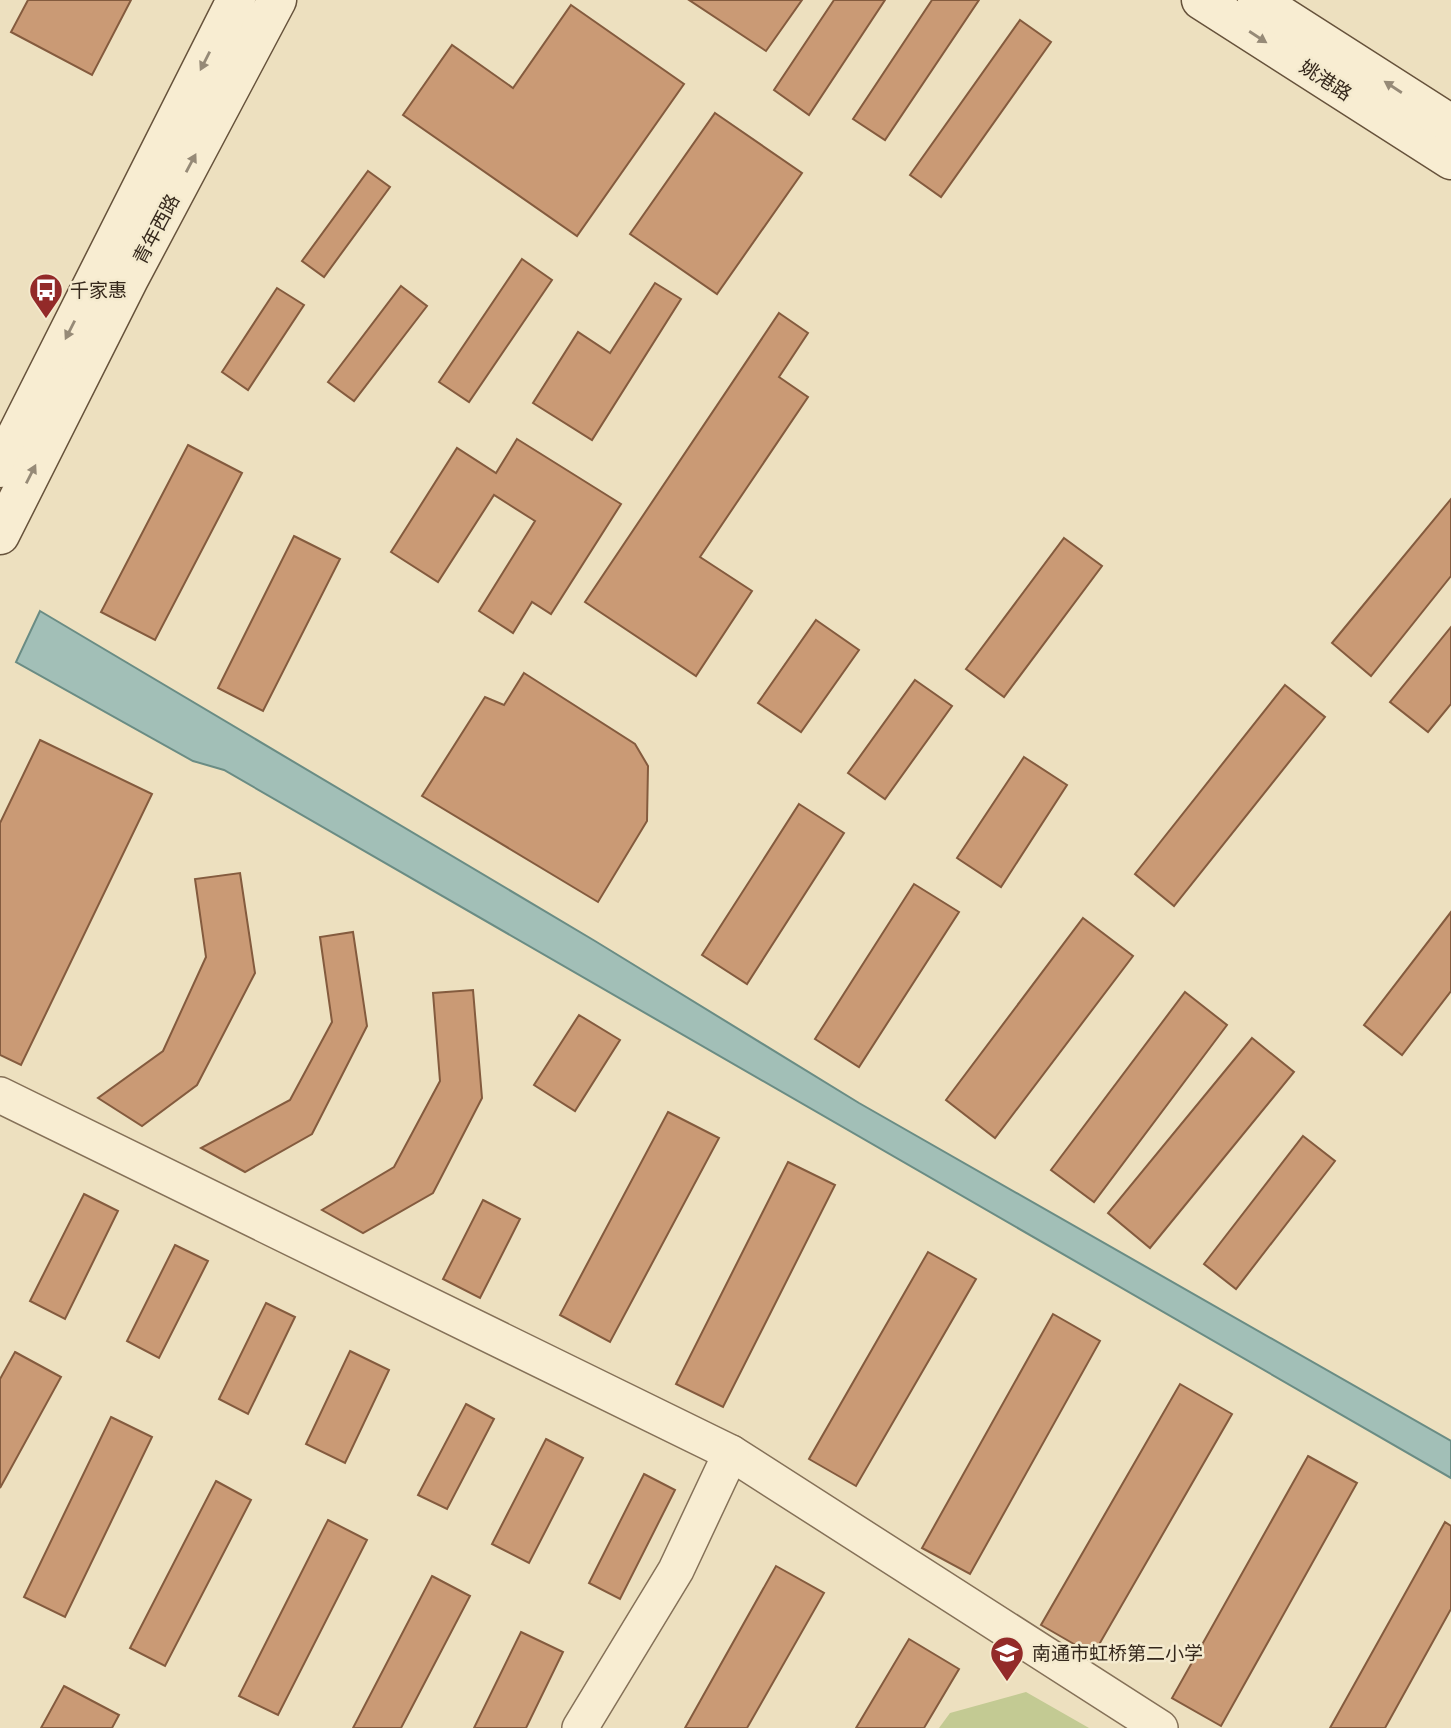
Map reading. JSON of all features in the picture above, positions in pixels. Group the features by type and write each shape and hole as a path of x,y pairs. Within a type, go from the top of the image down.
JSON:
{"main road":[{"name":"青年西路","path":"0,468 236,0"},
{"name":"青年西路","path":"0,535 129,279 276,0"},
{"name":"姚港路","path":"1201,0 1451,160"},
{"name":"姚港路","path":"1257,0 1451,124"}],"street":[{"path":"0,1096 731,1453 1160,1728"},
{"path":"580,1728 676,1570 731,1453"}],"green space":[{"path":"1026,1692 1089,1728 939,1728 950,1713"}],"water":[{"path":"40,611 595,941 859,1103 1451,1441 1451,1478 224,770 193,761 16,662"}],"building":[{"path":"28,0 131,0 92,75 11,32"},
{"path":"689,0 802,0 766,51"},
{"path":"834,0 885,0 809,115 774,90"},
{"path":"932,0 979,0 885,140 853,119"},
{"path":"571,5 684,84 577,236 403,115 452,45 513,88"},
{"path":"1020,20 1051,42 941,197 910,175"},
{"path":"715,113 802,173 717,294 630,234"},
{"path":"368,171 390,187 324,277 302,261"},
{"path":"522,259 552,280 469,402 439,382"},
{"path":"655,283 681,299 592,440 533,403 578,332 610,353"},
{"path":"401,286 427,306 354,401 328,382"},
{"path":"277,288 304,305 248,390 222,372"},
{"path":"779,313 808,333 779,377 808,397 700,557 752,591 696,676 585,602"},
{"path":"517,439 621,504 551,614 532,602 513,633 479,611 535,521 494,495 438,582 391,552 457,448 496,473"},
{"path":"188,445 242,473 155,640 101,612"},
{"path":"1451,499 1451,576 1371,676 1332,643"},
{"path":"294,536 340,559 263,711 218,688"},
{"path":"1064,538 1102,566 1004,697 966,669"},
{"path":"816,620 859,650 801,732 758,703"},
{"path":"1451,627 1451,704 1428,732 1390,702"},
{"path":"524,673 635,744 648,766 647,821 598,902 422,796 485,697 504,705"},
{"path":"915,680 952,706 885,799 848,773"},
{"path":"1285,685 1325,717 1174,906 1135,874"},
{"path":"40,740 152,794 21,1065 0,1055 0,823"},
{"path":"1024,757 1067,785 1001,887 957,858"},
{"path":"799,804 844,833 747,984 702,955"},
{"path":"240,873 255,973 197,1085 142,1126 98,1098 163,1051 206,957 195,879"},
{"path":"914,884 959,912 859,1067 815,1039"},
{"path":"1451,912 1451,991 1402,1055 1364,1025"},
{"path":"1083,918 1133,956 995,1138 946,1100"},
{"path":"353,932 367,1026 312,1134 245,1172 201,1148 290,1100 332,1022 320,937"},
{"path":"473,990 482,1098 433,1193 363,1233 322,1210 394,1167 440,1081 433,993"},
{"path":"1185,992 1227,1025 1094,1202 1051,1170"},
{"path":"579,1015 620,1040 575,1111 534,1085"},
{"path":"1252,1038 1294,1072 1150,1248 1108,1213"},
{"path":"668,1112 719,1138 610,1342 560,1315"},
{"path":"1303,1136 1335,1161 1236,1289 1204,1264"},
{"path":"788,1162 835,1185 723,1407 676,1384"},
{"path":"84,1194 118,1211 65,1319 30,1301"},
{"path":"483,1200 520,1219 480,1298 443,1279"},
{"path":"175,1245 208,1261 159,1358 127,1341"},
{"path":"928,1252 976,1279 856,1486 809,1459"},
{"path":"266,1303 295,1317 248,1414 219,1399"},
{"path":"1053,1314 1100,1341 970,1574 922,1548"},
{"path":"350,1351 389,1370 345,1463 306,1444"},
{"path":"15,1352 61,1377 0,1488 0,1379"},
{"path":"1180,1384 1232,1414 1093,1655 1041,1625"},
{"path":"466,1404 494,1419 447,1509 418,1495"},
{"path":"111,1417 152,1437 65,1617 24,1597"},
{"path":"546,1439 583,1458 529,1563 492,1544"},
{"path":"1308,1456 1357,1483 1221,1726 1172,1698"},
{"path":"644,1474 675,1490 620,1599 589,1583"},
{"path":"216,1481 251,1500 165,1666 130,1648"},
{"path":"328,1520 367,1540 278,1715 239,1696"},
{"path":"1445,1522 1451,1526 1451,1609 1385,1728 1330,1728"},
{"path":"776,1566 824,1593 747,1728 685,1728"},
{"path":"432,1576 470,1596 401,1728 353,1728"},
{"path":"521,1632 563,1652 526,1728 474,1728"},
{"path":"909,1639 959,1669 924,1728 856,1728"},
{"path":"64,1686 119,1715 112,1728 41,1728"}],"place":[{"name":"千家惠","path":"46,320"},
{"name":"南通市虹桥第二小学","path":"1007,1683"}]}
